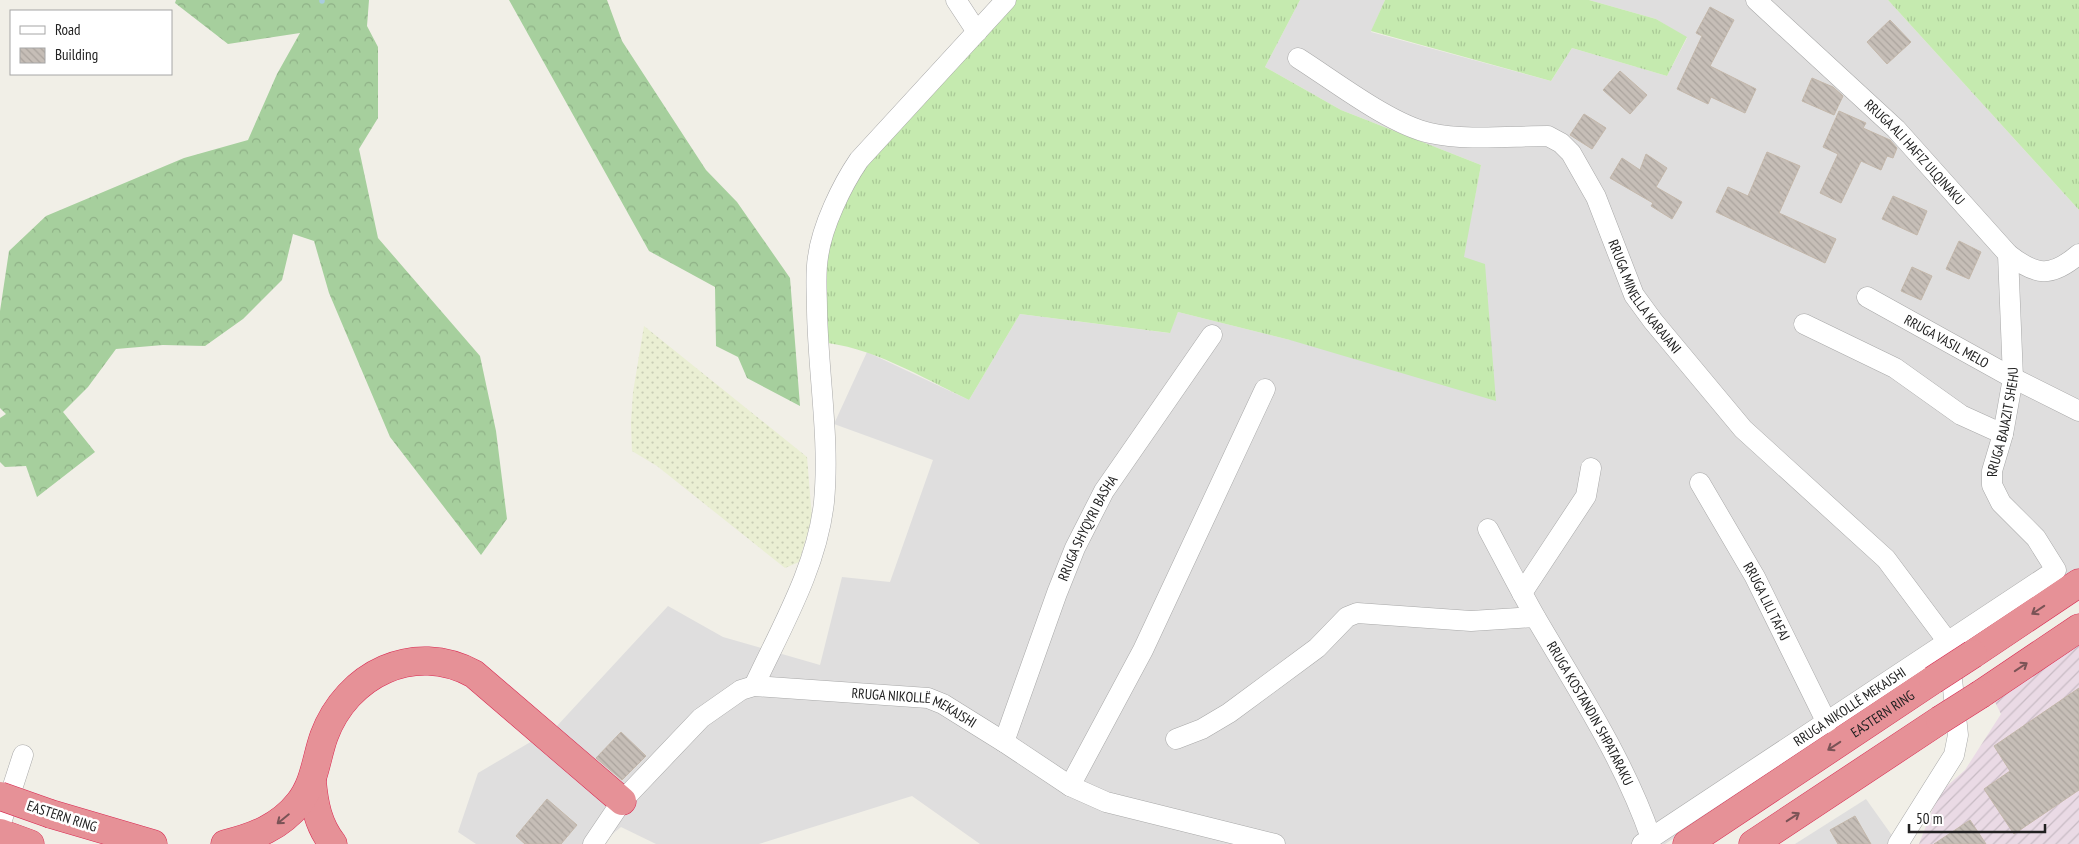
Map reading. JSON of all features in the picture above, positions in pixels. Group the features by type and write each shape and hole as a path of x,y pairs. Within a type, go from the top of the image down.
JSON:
{"highway":[{"name":"EASTERN RING","path":"1687,844 1973,654 2068,576"},
{"path":"1753,844 2079,628"},
{"path":"225,844 252,838 281,821 301,801 312,780 324,735 335,712 348,695 365,679 401,663 420,661 453,665 474,674 622,801"},
{"path":"312,780 318,816 326,835 333,844"},
{"name":"EASTERN RING","path":"0,796 50,814 152,843"},
{"path":"0,833 30,844"}],"street":[{"path":"754,686 802,581 818,533 824,504 826,472 816,274 821,240 850,173 859,160 1006,0"},
{"name":"RRUGA ALI HAFIZ ULQINAKU","path":"1756,0 1896,129 2008,254 2034,271 2048,272 2062,267 2079,254"},
{"path":"959,1 977,32"},
{"name":"RRUGA MINELLA KARAJANI","path":"1298,58 1398,121 1428,133 1446,136 1548,136 1561,143 1572,153 1596,197 1634,295 1653,321 1743,429 1886,559 1948,642"},
{"name":"RRUGA BAJAZIT SHEHU","path":"2008,254 2013,378 2003,434 1992,471 1992,485 1995,494 2068,576"},
{"name":"RRUGA VASIL MELO","path":"1868,297 2013,378 2079,411"},
{"path":"1804,324 1896,368 1961,415 2003,434"},
{"name":"RRUGA SHYQYRI BASHA","path":"1004,742 1056,593 1075,548 1104,492 1212,335"},
{"path":"1070,786 1143,650 1265,389"},
{"path":"1522,593 1586,496 1591,468"},
{"name":"RRUGA LILI TAFAJ","path":"1700,483 1755,577 1827,723"},
{"name":"RRUGA KOSTANDIN SHPATARAKU","path":"1488,529 1535,617 1590,708 1641,810 1646,841"},
{"name":"RRUGA NIKOLLË MEKAJSHI","path":"1646,841 1948,642 2068,576"},
{"path":"1176,739 1202,729 1229,713 1317,648 1347,617 1357,613 1471,620 1535,617"},
{"path":"1898,844 1954,755 1958,735 1948,642"},
{"name":"RRUGA NIKOLLË MEKAJSHI","path":"593,844 622,801 701,718 721,702 754,686 928,698 943,704 1070,786 1106,802 1275,844"},
{"path":"0,826 23,755"}],"shaded area":[{"path":"1300,0 1385,0 1371,32 1551,81 1572,48 1667,76 1687,38 1656,19 1589,0 1888,0 2079,210 2079,569 1961,641 1859,714 1665,844 980,844 912,796 759,844 656,844 621,827 600,844 476,844 458,832 478,773 556,727 668,606 723,637 820,665 842,577 890,582 933,460 834,424 867,352 969,400 1020,314 1169,333 1178,312 1290,340 1463,257 1481,165 1341,110 1265,67"},
{"path":"2079,645 2079,844 1919,844 1939,793 1965,770 2001,714 1995,702"},
{"path":"1866,799 1898,844 1795,844"}],"green space":[{"path":"176,0 369,0 367,26 378,47 378,118 359,149 378,238 480,356 496,431 507,519 481,555 390,437 329,293 314,241 293,234 282,280 243,319 205,346 163,345 116,349 88,387 63,412 95,452 37,497 26,466 5,467 0,462 0,418 6,414 0,408 0,311 9,251 46,216 184,158 248,140 277,74 300,33 228,44 175,3"},
{"path":"509,0 607,0 622,41 706,170 737,202 790,278 800,406 747,378 738,357 716,346 715,287 649,251"},
{"path":"1006,0 1300,0 1265,67 1341,110 1481,165 1464,257 1485,264 1496,401 1290,340 1178,312 1170,333 1020,314 969,400 876,356 838,345 818,342 816,274 850,173"},
{"path":"1385,0 1589,0 1656,19 1687,37 1667,76 1572,48 1551,81 1371,31"},
{"path":"1888,0 2079,0 2079,210"},
{"path":"644,326 807,457 812,518 799,562 785,568 657,466 632,451 633,392"}],"building":[{"path":"1710,7 1734,20 1710,66 1756,89 1745,113 1711,97 1708,104 1677,89 1702,36 1696,33"},
{"path":"1890,20 1911,42 1887,64 1867,42"},
{"path":"1620,71 1647,95 1630,114 1603,90"},
{"path":"1812,78 1833,87 1843,96 1834,115 1802,101"},
{"path":"1839,111 1866,123 1863,128 1890,140 1897,148 1893,158 1887,156 1881,170 1861,161 1841,203 1820,193 1838,154 1823,147"},
{"path":"1584,114 1606,128 1592,149 1570,135"},
{"path":"1767,152 1800,166 1779,213 1836,239 1825,263 1716,212 1728,187 1748,196"},
{"path":"1646,154 1667,168 1656,187 1682,202 1672,219 1651,206 1653,203 1610,178 1622,158 1640,170"},
{"path":"1893,196 1927,211 1917,235 1882,219"},
{"path":"1959,241 1981,252 1969,279 1946,269"},
{"path":"1912,267 1932,276 1921,300 1901,291"},
{"path":"2079,688 2079,790 2014,834 1984,789 2010,771 1994,746"},
{"path":"621,732 646,756 622,780 596,758"},
{"path":"547,799 577,825 561,844 525,844 516,836"},
{"path":"1855,816 1871,844 1838,844 1830,830"},
{"path":"1970,820 1986,844 1934,844"}]}
